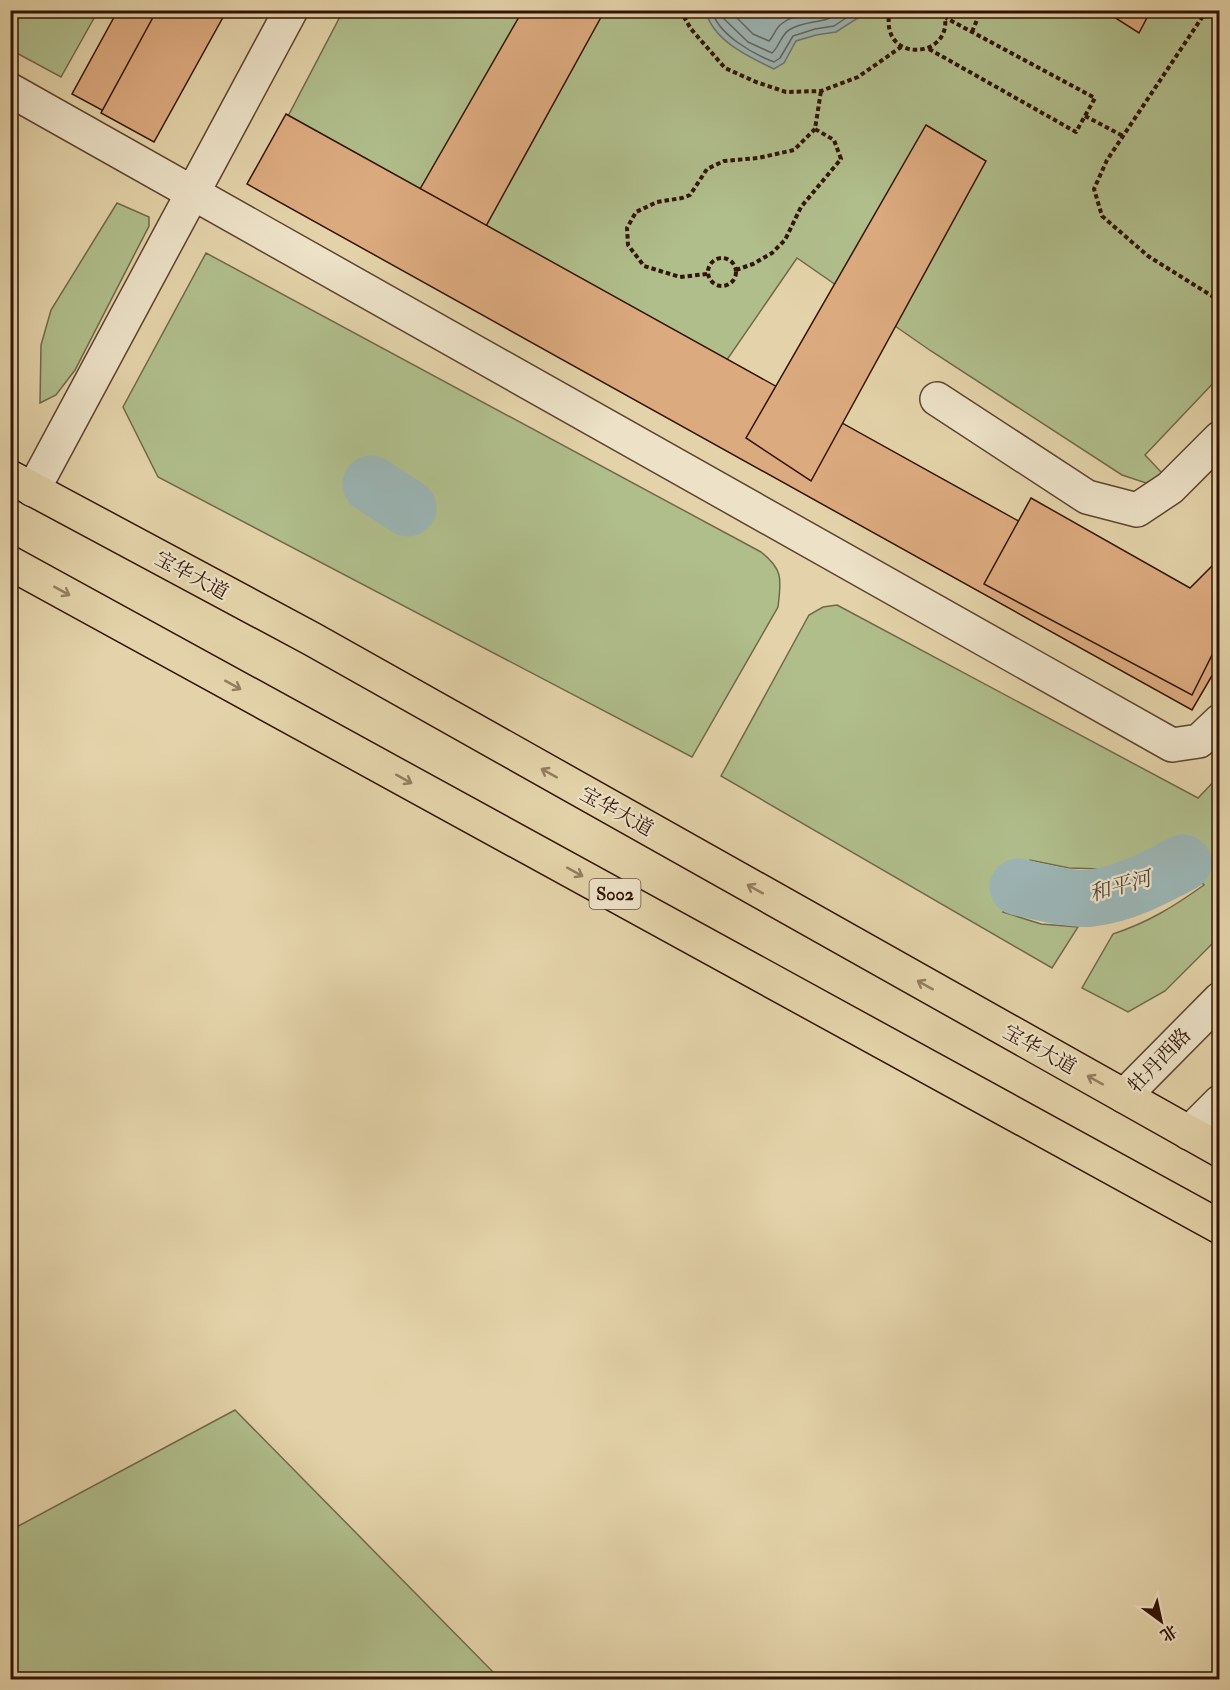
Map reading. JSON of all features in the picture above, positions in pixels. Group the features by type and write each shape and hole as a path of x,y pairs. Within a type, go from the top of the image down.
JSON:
{"main road":[{"name":"宝华大道","path":"22,484 312,639 1220,1150"},
{"name":"S002","path":"10,563 1220,1227"}],"street":[{"path":"22,484 193,193 291,10"},
{"path":"10,90 1172,745 1199,741 1220,721"},
{"path":"937,399 1087,497 1137,510 1170,488 1220,438"},
{"name":"牡丹西路","path":"1124,1096 1220,999"},
{"path":"1189,1133 1220,1102"}],"path":[{"path":"680,10 691,29 724,68 786,92 821,91 858,77 901,47"},
{"path":"890,10 887,23 891,36 901,47 919,51 929,49 939,41 945,30 944,10"},
{"path":"972,32 981,10"},
{"path":"1207,10 1107,160 1094,189 1102,216 1148,256 1220,301"},
{"path":"929,49 1076,132 1095,98 946,18"},
{"path":"707,274 680,277 644,266 628,245 627,228 636,212 657,202 690,195 707,169 724,160 758,158 794,150 815,129 821,91"},
{"path":"1085,116 1123,136"},
{"path":"736,270 753,264 772,253 785,240 801,207 841,159 834,140 815,129"},
{"path":"724,258 732,262 736,270 734,278 728,285 719,286 711,282 707,274 709,266 715,259 724,258"}],"green space":[{"path":"10,11 98,11 61,77 11,50"},
{"path":"343,11 1219,11 1219,377 1145,455 1163,474 1146,483 1122,475 931,351 797,258 722,367 286,120"},
{"path":"117,203 149,217 149,226 75,370 56,395 40,403 41,345 51,310"},
{"path":"206,253 761,552 774,564 780,582 778,607 692,757 158,477 123,407"},
{"path":"837,605 1198,798 1219,776 1219,937 1165,991 1128,1012 1082,988 1113,934 1160,913 1204,885 1167,846 1139,863 1102,869 1069,868 1030,860 1003,912 1041,924 1078,927 1052,968 721,776 809,615 823,607"},
{"path":"235,1410 495,1674 496,1679 11,1679 11,1530"}],"water":[{"path":"855,10 858,18 836,32 796,41 784,63 774,69 743,53 724,39 716,31 706,11"}],"building":[{"path":"118,10 202,10 137,129 72,94"},
{"path":"157,10 227,10 154,142 101,113"},
{"path":"523,10 605,10 453,286 389,243"},
{"path":"1103,10 1151,10 1139,33"},
{"path":"286,114 1220,633 1220,662 1192,710 247,184"},
{"path":"926,125 986,161 811,481 746,438"},
{"path":"1031,498 1190,588 1220,558 1220,639 1192,695 984,584"}],"waterway":[{"name":"和平河","path":"371,484 408,508"},
{"name":"和平河","path":"1018,887 1065,897 1092,898 1127,889 1183,863"}]}
